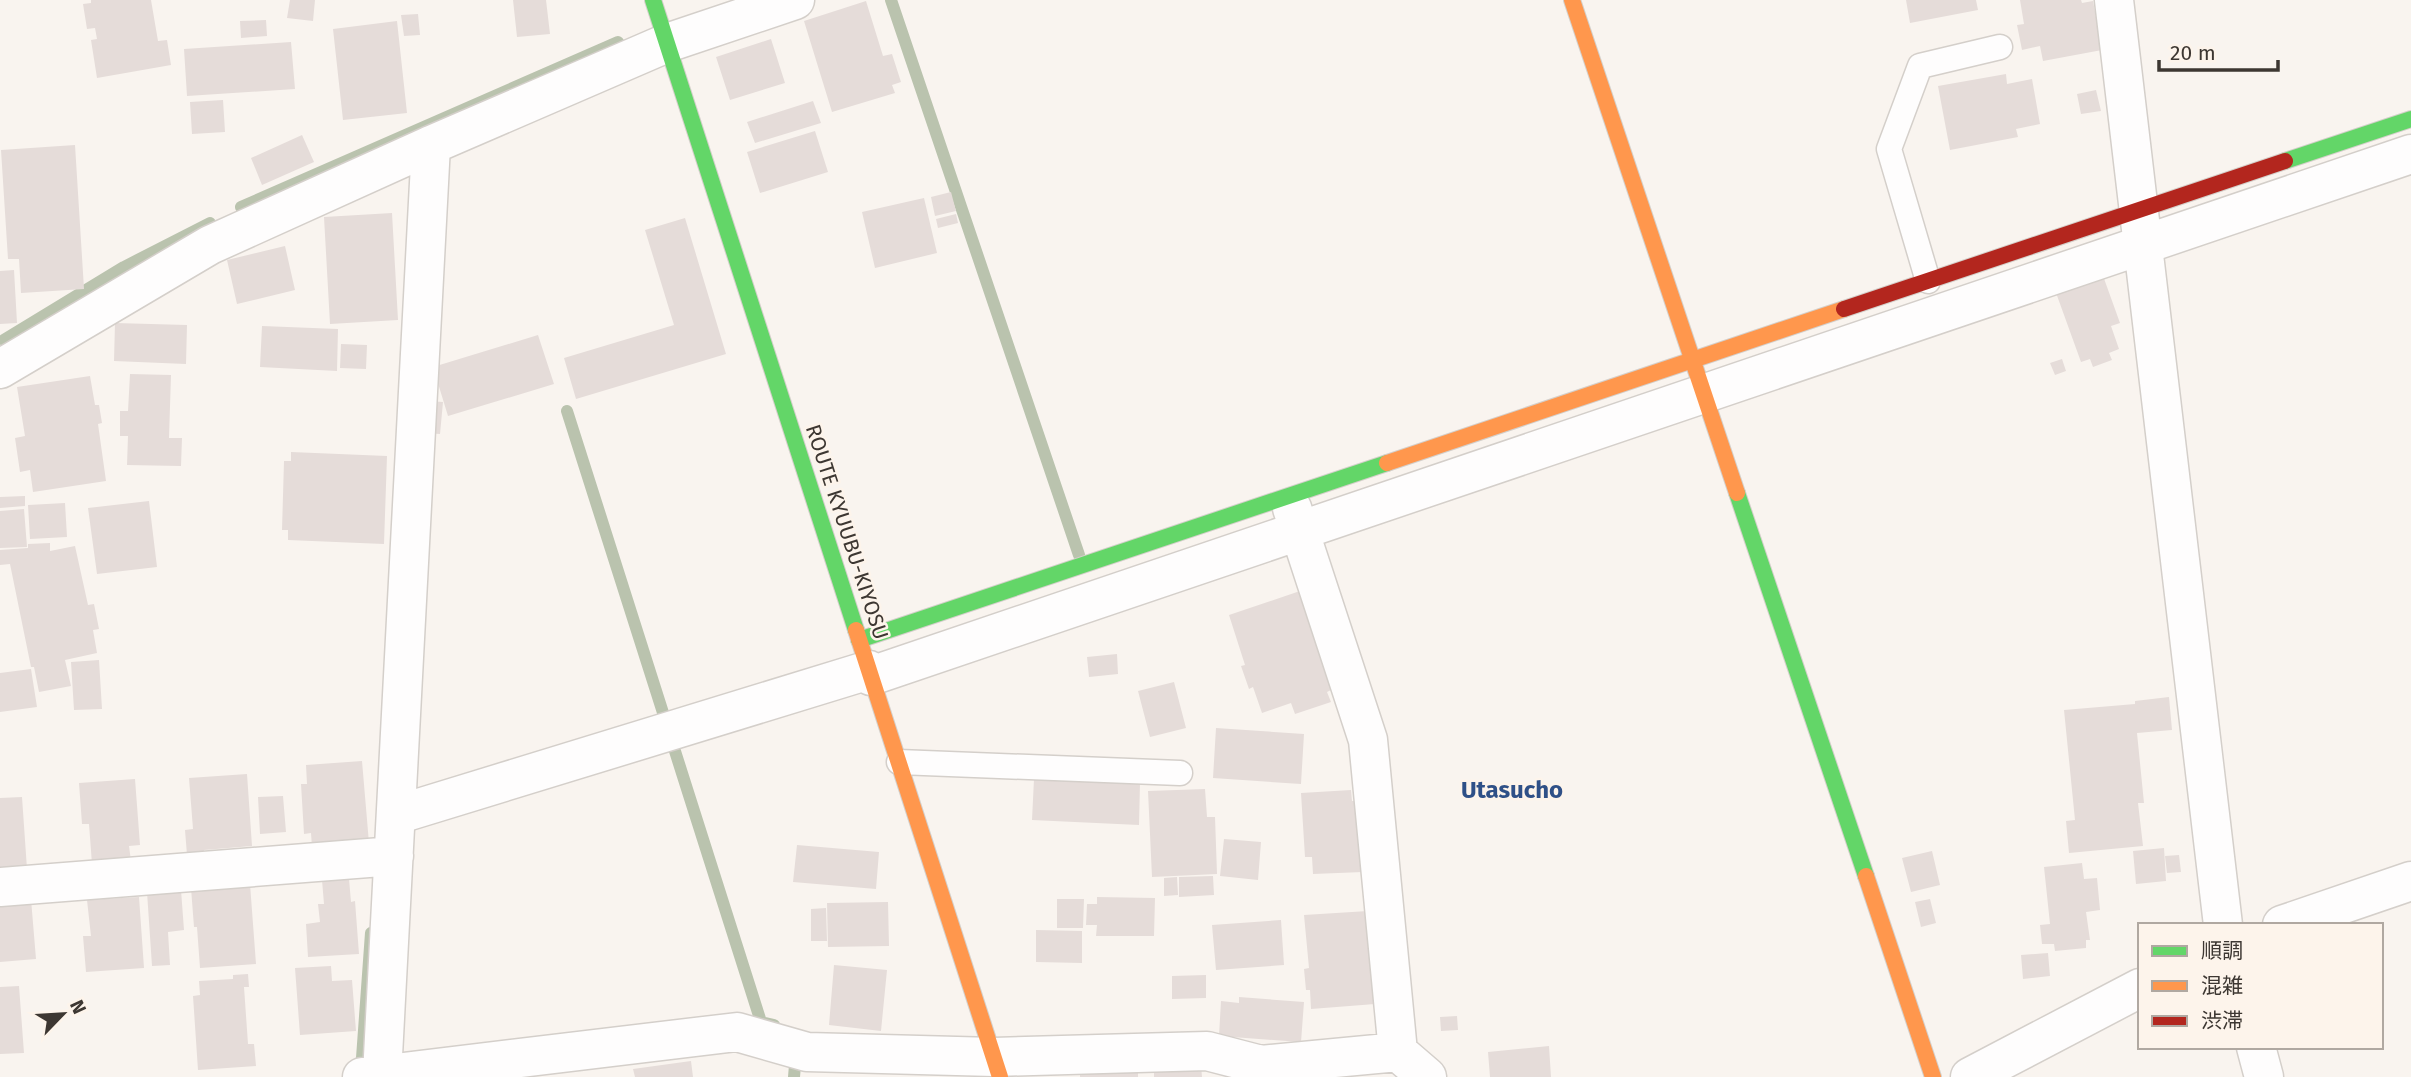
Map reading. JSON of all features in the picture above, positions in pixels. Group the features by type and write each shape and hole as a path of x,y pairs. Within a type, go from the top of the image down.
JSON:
{"street":[{"name":"ROUTE KYUUBU-KIYOSU","path":"653,0 997,1067"},
{"path":"0,369 210,245 431,145 667,43 795,0"},
{"path":"1572,0 1933,1077"},
{"path":"2114,0 2223,923"},
{"path":"396,815 866,662 1294,513 2141,227 2411,119"},
{"path":"431,145 394,856 372,1076 737,1032 807,1052 997,1067 1207,1051 1261,1065 1398,1052"},
{"path":"1698,377 1928,281 2411,154"},
{"path":"1294,513 1368,740 1398,1052 1427,1077"},
{"path":"0,887 394,856"},
{"path":"2288,923 2411,881"},
{"path":"1970,1077 2138,989"},
{"path":"2257,1049 2264,1077"}],"lane":[{"path":"1928,281 1889,149 1920,66 2000,47"},
{"path":"899,762 1180,773"}],"building":[{"path":"91,0 151,0 158,41 167,40 171,65 97,78 91,40 97,39 95,28 87,29 83,4 91,3"},
{"path":"290,0 315,0 313,21 287,18"},
{"path":"513,0 546,0 550,34 517,37"},
{"path":"1906,0 1976,0 1978,10 1910,23"},
{"path":"2020,0 2081,0 2082,3 2093,1 2102,50 2043,61 2040,46 2022,50 2017,25 2024,24"},
{"path":"866,1 883,56 892,54 901,82 892,85 895,93 832,112 804,21"},
{"path":"418,14 420,35 404,36 401,15"},
{"path":"266,20 267,36 241,38 240,21"},
{"path":"397,21 407,113 343,120 333,29"},
{"path":"771,39 785,83 730,100 716,57"},
{"path":"291,42 295,89 187,96 184,49"},
{"path":"2006,74 2007,84 2032,79 2040,124 2016,129 2018,137 1950,150 1938,86"},
{"path":"2096,90 2101,111 2081,114 2077,94"},
{"path":"223,100 225,132 192,134 190,102"},
{"path":"813,101 821,123 755,143 747,122"},
{"path":"815,131 828,172 760,193 747,152"},
{"path":"302,135 314,162 262,185 251,158"},
{"path":"75,145 84,289 21,293 19,259 8,259 1,150"},
{"path":"951,192 956,211 935,216 931,197"},
{"path":"924,198 937,253 875,268 862,212"},
{"path":"392,213 398,320 330,324 324,217"},
{"path":"956,214 958,223 938,228 936,219"},
{"path":"685,218 726,354 576,399 564,358 674,325 645,230"},
{"path":"285,246 295,290 237,304 227,260"},
{"path":"14,270 17,323 0,324 0,271"},
{"path":"2102,273 2120,323 2111,326 2119,349 2109,353 2112,360 2093,367 2090,359 2081,362 2055,290"},
{"path":"115,323 187,325 186,364 114,361"},
{"path":"262,326 338,329 337,371 260,367"},
{"path":"538,335 554,384 448,416 433,367"},
{"path":"341,344 367,345 366,369 340,368"},
{"path":"2062,359 2066,371 2055,375 2050,363"},
{"path":"130,374 171,375 169,438 182,438 181,466 127,465 128,436 120,436 120,411 128,411"},
{"path":"90,376 95,405 99,405 102,423 98,424 106,481 33,492 30,470 20,472 15,438 25,436 17,387"},
{"path":"429,401 443,402 440,434 426,433"},
{"path":"291,452 387,456 384,544 288,540 288,530 282,530 284,461 291,461"},
{"path":"25,496 25,506 0,508 0,497"},
{"path":"149,501 157,567 97,574 88,508"},
{"path":"65,503 67,537 30,539 28,505"},
{"path":"24,509 27,547 0,548 0,511"},
{"path":"50,543 50,551 75,546 88,605 94,604 99,629 93,630 97,653 65,660 71,686 39,692 34,667 31,667 10,564 0,565 0,550"},
{"path":"1300,591 1333,689 1327,692 1331,702 1295,714 1291,703 1262,713 1253,687 1249,689 1241,666 1245,665 1229,615"},
{"path":"1117,654 1118,674 1089,677 1087,657"},
{"path":"99,660 102,709 74,710 71,662"},
{"path":"31,669 37,707 0,712 0,673"},
{"path":"1174,682 1186,728 1150,737 1138,691"},
{"path":"2169,697 2172,730 2137,733 2144,803 2138,803 2143,846 2069,853 2066,821 2075,820 2064,710 2135,704 2135,701"},
{"path":"1216,728 1304,734 1301,784 1213,778"},
{"path":"362,761 369,843 312,847 311,833 304,834 301,784 307,784 306,765"},
{"path":"247,774 252,846 204,850 204,854 187,855 185,830 193,829 189,778"},
{"path":"135,779 140,845 129,846 131,861 92,864 89,824 82,824 79,783"},
{"path":"1034,779 1140,783 1139,825 1032,820"},
{"path":"1205,789 1207,817 1215,817 1217,874 1152,877 1148,791"},
{"path":"1351,790 1352,801 1360,801 1363,872 1313,874 1312,857 1305,857 1301,793"},
{"path":"283,796 286,832 260,834 258,797"},
{"path":"22,797 27,869 0,871 0,798"},
{"path":"1224,839 1261,842 1258,880 1220,876"},
{"path":"797,845 879,852 876,889 793,882"},
{"path":"2164,848 2166,881 2136,884 2133,851"},
{"path":"1932,851 1940,885 1911,892 1902,858"},
{"path":"2179,855 2181,872 2167,873 2165,856"},
{"path":"2082,863 2084,879 2097,878 2100,910 2086,912 2090,940 2086,940 2086,948 2055,951 2054,944 2042,944 2040,925 2050,924 2044,867"},
{"path":"1213,876 1214,895 1179,897 1179,877"},
{"path":"1177,877 1178,895 1164,896 1164,878"},
{"path":"349,879 351,902 355,901 359,954 308,957 306,924 320,922 318,904 324,904 322,880"},
{"path":"250,884 256,964 200,968 191,888"},
{"path":"181,890 184,930 168,932 170,965 152,966 147,892"},
{"path":"139,897 144,968 86,972 83,936 91,936 87,900"},
{"path":"1097,897 1155,898 1154,936 1096,936 1097,925 1086,925 1087,904 1097,904"},
{"path":"31,899 36,959 0,962 0,901"},
{"path":"1057,899 1084,899 1083,928 1057,928"},
{"path":"1930,899 1936,923 1921,927 1915,902"},
{"path":"888,902 889,946 828,947 827,903"},
{"path":"826,908 827,941 811,941 811,909"},
{"path":"1368,911 1375,1004 1311,1009 1310,990 1306,990 1304,969 1309,968 1304,915"},
{"path":"1281,920 1284,965 1216,970 1212,925"},
{"path":"1036,930 1082,931 1082,963 1036,962"},
{"path":"2048,953 2050,976 2023,979 2021,955"},
{"path":"834,965 887,970 881,1031 829,1025"},
{"path":"331,966 332,981 352,980 356,1031 300,1035 295,968"},
{"path":"248,974 249,987 244,987 248,1044 254,1044 256,1066 198,1070 193,996 200,995 199,981 233,979 233,975"},
{"path":"1206,975 1206,998 1172,999 1172,976"},
{"path":"19,986 24,1053 0,1054 0,987"},
{"path":"1239,997 1304,1002 1301,1042 1219,1036 1221,1001 1239,1003"},
{"path":"1457,1016 1458,1030 1441,1031 1440,1017"},
{"path":"1549,1046 1551,1077 1490,1077 1488,1052"},
{"path":"691,1061 693,1077 635,1077 633,1069"},
{"path":"1201,1065 1202,1077 1154,1077 1154,1066"},
{"path":"1138,1067 1138,1077 1080,1077 1080,1068"}],"waterway":[{"path":"891,0 1079,555"},
{"path":"241,207 618,42"},
{"path":"4,340 124,267 210,223"},
{"path":"567,411 665,719"},
{"path":"674,748 761,1022 774,1025"},
{"path":"362,1058 371,933"},
{"path":"794,1077 795,1065"}],"traffic: fast":[{"path":"653,0 856,630"},
{"path":"2285,161 2411,119"},
{"path":"859,640 1387,463"},
{"path":"1737,493 1866,876"}],"traffic: slow":[{"path":"1572,0 1737,493"},
{"path":"1387,463 1844,309"},
{"path":"856,630 1000,1077"},
{"path":"1866,876 1933,1077"}],"traffic: jam":[{"path":"1844,309 2285,161"}],"district":[{"name":"Utasucho","path":"1512,790"}]}
